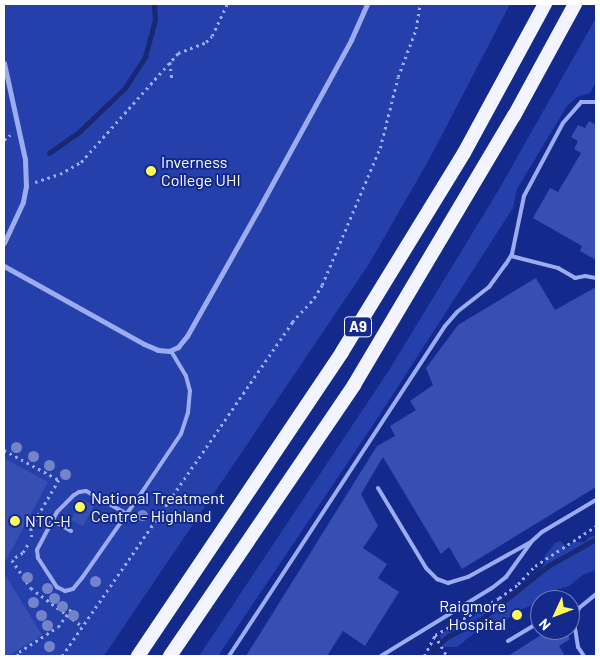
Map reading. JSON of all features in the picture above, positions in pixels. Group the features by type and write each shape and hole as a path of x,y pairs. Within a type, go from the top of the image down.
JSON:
{"highway":[{"name":"A9","path":"138,656 342,352 464,153 545,4"},
{"name":"A9","path":"170,656 354,385 442,239 560,35 575,4"},
{"name":"A9","path":"560,35 586,4"},
{"name":"A9","path":"132,656 151,637"}],"street":[{"path":"4,266 144,344 158,350 171,351 178,347 187,336 351,40 367,4"},
{"path":"4,63 25,159 26,186 23,202 4,243"}],"lane":[{"path":"229,656 445,326 457,312 489,286 511,256 524,196 563,123 582,102 596,102"},
{"path":"511,256 558,268 575,278 584,276 596,278"},
{"path":"126,514 86,491 80,492 57,512 37,550 38,558 57,587 65,591 73,589 78,583 174,446 186,424 190,398 189,385 171,351"},
{"path":"378,488 426,568 437,579 448,583 468,577 532,541"},
{"path":"381,656 492,588 506,577 532,541 542,532 596,500"},
{"path":"52,520 71,531"},
{"path":"580,606 596,594"},
{"path":"508,641 530,628"},
{"path":"576,640 584,656"}],"path":[{"path":"26,186 60,174 80,162 170,61 185,50 206,42 212,36 227,4"},
{"path":"62,656 292,322 314,298 380,148 398,77 416,29 420,4"},
{"path":"170,61 172,79"},
{"path":"4,450 59,480"},
{"path":"424,656 436,637 499,598 518,584 535,566 596,526"},
{"path":"17,656 19,652 58,627 72,608"},
{"path":"436,637 447,656"}],"shaded area":[{"path":"4,4 510,4 431,156 369,264 104,656 4,656"},
{"path":"596,18 596,82 590,93 577,97 567,106 517,189 513,208 377,419 218,656 199,656 391,367 498,191"},
{"path":"596,535 595,570 583,575 569,586 555,590 530,590 530,606 517,611 503,623 497,625 487,623 457,647 445,647 442,644 440,636 444,632 465,623 482,610 502,600 541,569 545,563 544,557 555,543 560,541 568,548 573,542 585,542 589,537"}],"building":[{"path":"589,121 596,125 596,260 580,251 582,246 533,218 550,188 558,192 581,153 574,149 578,141 571,137 578,125 585,128"},
{"path":"536,278 555,310 596,287 596,487 462,569 449,547 441,554 383,457 361,494 378,526 363,548 387,564 378,578 399,592 365,646 343,631 327,656 246,656 377,446 395,436 390,426 416,410 410,401 433,385 426,368 458,325"},
{"name":"NTC-H","path":"4,458 48,482 4,564"},
{"path":"82,499 94,506 83,526 71,520"},
{"name":"NTC-H","path":"4,573 42,635 8,656 4,656"},
{"path":"533,640 568,640 559,646 565,656 508,656"}],"waterway":[{"path":"49,153 80,131 125,88 145,57 155,20 154,4"},
{"path":"432,656 436,646 449,636 484,617 548,566 596,539"}],"place":[{"name":"Inverness College UHI","path":"151,171"},
{"name":"National Treatment Centre - Highland","path":"80,507"},
{"name":"NTC-H","path":"15,521"},
{"name":"Raigmore Hospital","path":"517,615"}]}
